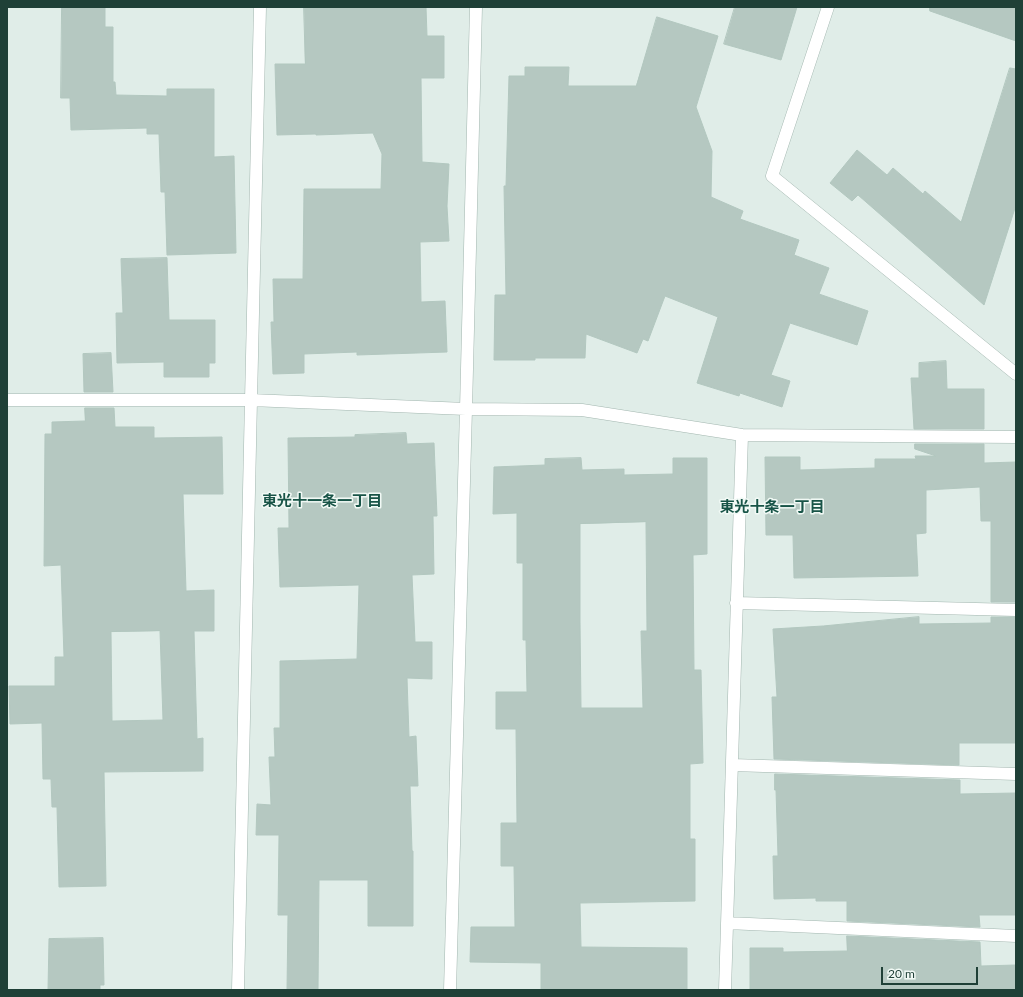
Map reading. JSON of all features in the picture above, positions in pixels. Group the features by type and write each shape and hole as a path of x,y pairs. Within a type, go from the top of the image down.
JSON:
{"street":[{"path":"238,990 260,7"},
{"path":"450,990 476,7"},
{"path":"828,7 772,176 1016,374"},
{"path":"7,400 251,400 466,409 582,410 742,435 1016,437"},
{"path":"725,990 742,435"},
{"path":"736,603 1016,610"},
{"path":"732,765 1016,774"},
{"path":"727,923 1016,936"}],"building":[{"path":"62,7 105,7 105,27 113,27 113,82 115,82 116,95 167,96 167,89 214,89 214,157 234,156 236,253 167,255 165,192 161,192 159,134 147,134 147,128 71,130 70,98 61,98"},
{"path":"304,7 426,7 427,36 444,36 444,78 421,78 422,162 449,164 447,206 449,241 420,242 421,302 445,301 447,352 357,355 357,352 304,354 304,373 273,374 271,322 274,322 273,279 303,279 304,189 381,189 382,154 373,133 277,135 275,64 305,64"},
{"path":"735,7 797,7 781,60 724,44"},
{"path":"930,7 1016,7 1016,41 930,11"},
{"path":"657,17 718,36 696,107 712,151 711,197 743,211 740,219 799,240 794,255 829,268 819,294 868,311 857,345 790,323 771,375 790,381 782,407 740,393 739,396 697,383 718,317 665,296 648,341 643,339 637,353 586,334 585,358 494,360 495,295 506,295 504,186 506,186 509,76 525,76 525,67 569,67 568,86 636,86"},
{"path":"1010,68 1016,69 1016,205 984,305 858,195 852,201 830,183 857,150 887,175 893,168 923,194 925,191 961,222"},
{"path":"167,258 169,320 215,320 215,363 209,363 209,377 164,377 164,362 117,363 116,313 123,313 121,259"},
{"path":"111,353 113,392 84,392 83,354"},
{"path":"946,361 947,389 984,389 984,429 914,429 911,378 919,378 919,363"},
{"path":"85,408 114,408 115,427 154,427 154,438 222,437 223,494 183,494 186,591 214,590 214,631 194,631 197,739 203,738 203,771 104,772 106,886 59,887 57,807 52,807 51,779 43,779 42,723 10,724 9,686 55,686 55,657 64,657 61,565 44,566 45,434 52,434 52,422 85,421","holes":["160,631 163,720 112,721 111,632"]},
{"path":"406,433 407,444 434,443 437,516 433,516 434,574 412,575 415,642 432,642 432,679 407,678 409,737 416,736 418,786 410,786 413,851 413,926 368,926 368,880 319,880 318,990 287,990 288,915 278,915 279,835 256,835 257,804 271,805 269,757 275,757 274,728 280,728 280,661 357,659 359,585 280,587 278,528 289,528 288,438 355,437 355,435"},
{"path":"915,444 984,444 984,463 1016,462 1016,602 991,602 991,521 981,521 980,487 926,490 926,533 916,534 918,576 794,578 793,535 766,535 765,457 800,457 800,470 875,468 875,459 916,459 915,456 936,456 915,449"},
{"path":"581,458 582,470 624,469 624,475 673,474 673,458 707,458 707,554 693,555 694,670 701,670 703,763 690,764 690,839 695,839 695,901 580,903 581,947 687,948 687,990 541,990 541,963 470,962 471,927 515,927 514,866 501,866 501,823 517,823 516,729 496,729 496,692 527,692 526,640 523,640 523,563 517,563 517,513 493,514 494,467 545,465 545,459","holes":["646,522 647,631 641,631 643,708 581,708 580,524"]},
{"path":"919,617 919,624 991,623 991,617 1016,617 1016,743 959,743 959,765 774,759 772,697 777,697 773,629"},
{"path":"775,774 960,780 960,794 1016,793 1016,915 979,915 980,927 847,921 847,901 816,901 816,898 774,899 773,856 778,856"},
{"path":"847,936 980,942 981,966 1016,965 1016,990 750,990 750,948 783,948 783,952 847,951"},
{"path":"103,938 104,985 100,985 100,990 48,990 49,939"}],"district":[{"name":"東光十一条一丁目","path":"322,501"},
{"name":"東光十条一丁目","path":"772,507"}]}
